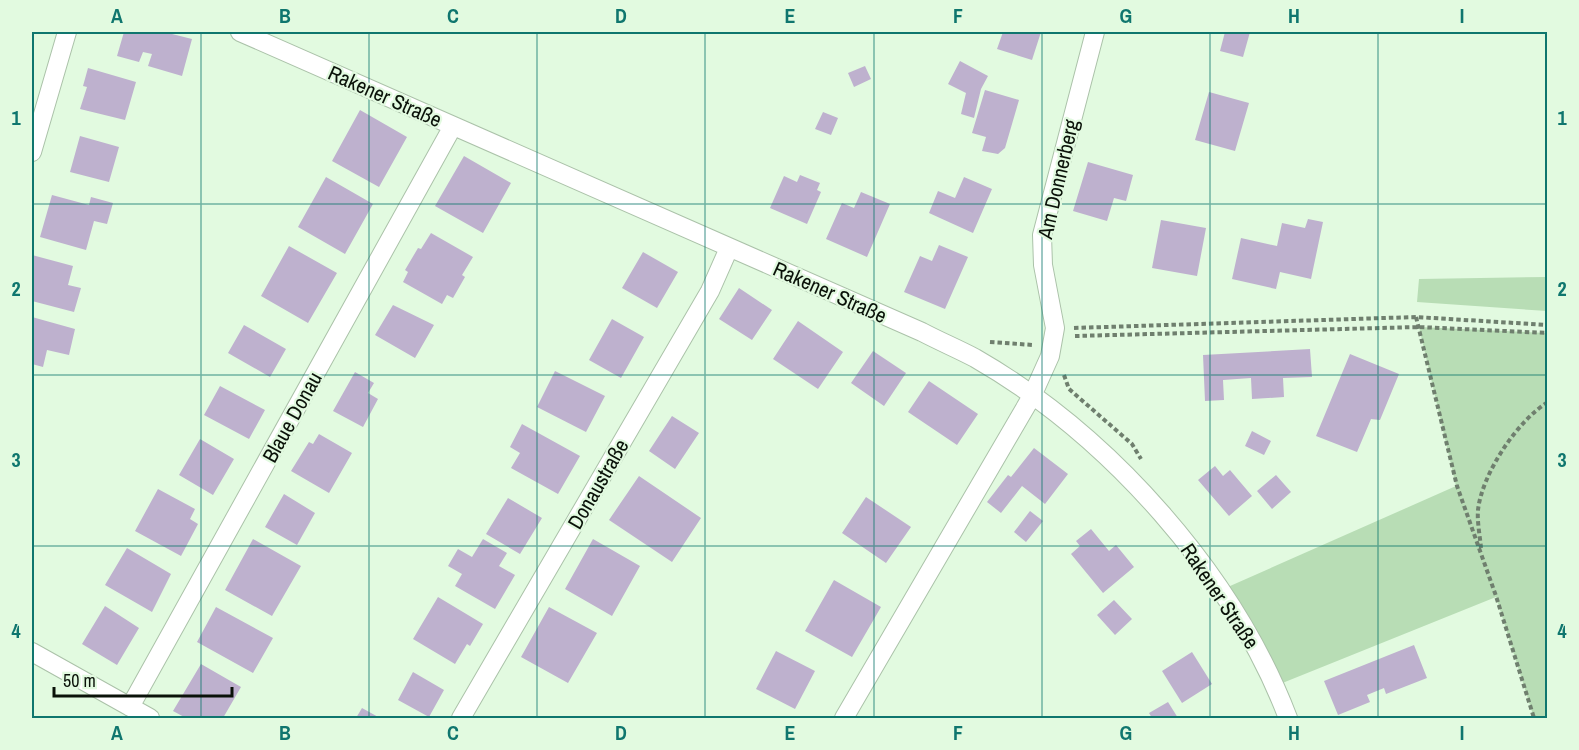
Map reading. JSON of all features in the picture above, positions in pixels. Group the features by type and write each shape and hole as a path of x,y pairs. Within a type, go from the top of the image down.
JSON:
{"street":[{"path":"32,152 67,32"},
{"name":"Rakener Straße","path":"240,32 922,332 975,358 1032,396 1096,447 1157,508 1186,542 1248,632 1288,718"},
{"name":"Am Donnerberg","path":"1032,396 1059,333 1043,265 1042,235 1095,32"},
{"name":"Blaue Donau","path":"130,707 453,126"},
{"name":"Donaustraße","path":"461,718 710,291 729,248"},
{"path":"844,718 1032,396"},
{"path":"32,652 150,718"}],"path":[{"path":"1059,333 1416,317 1548,325"},
{"path":"1416,317 1457,486 1534,718"},
{"path":"1059,333 1419,327 1548,333"},
{"path":"1481,555 1478,512 1484,484 1514,436 1534,411 1548,402"}],"green space":[{"path":"1547,277 1547,311 1417,302 1419,279"},
{"path":"1419,327 1547,333 1547,718 1534,718 1496,597 1275,686 1221,590 1456,486"}],"building":[{"path":"124,32 164,32 192,39 182,76 148,66 152,54 143,52 139,62 117,56"},
{"path":"1003,32 1041,32 1032,60 997,49"},
{"path":"1225,32 1250,32 1243,57 1220,51"},
{"path":"960,61 988,76 981,89 974,118 961,114 966,93 948,84"},
{"path":"865,66 871,79 854,87 848,73"},
{"path":"88,68 136,82 125,120 80,109 87,87 83,86"},
{"path":"985,90 1019,100 1005,148 998,154 982,151 986,137 972,133"},
{"path":"1209,92 1249,103 1235,151 1195,140"},
{"path":"360,110 407,137 379,187 332,161"},
{"path":"823,112 838,118 831,135 815,129"},
{"path":"80,136 119,147 109,182 70,172"},
{"path":"464,156 511,183 483,233 435,206"},
{"path":"1088,162 1133,175 1126,201 1114,198 1107,221 1073,211"},
{"path":"800,175 820,183 817,190 821,192 807,224 770,208 784,176 797,182"},
{"path":"326,177 373,204 345,254 298,227"},
{"path":"964,177 992,189 973,233 929,213 938,191 955,198"},
{"path":"861,192 890,204 867,257 826,239 842,203 854,208"},
{"path":"52,195 89,205 91,197 113,203 107,224 94,221 86,250 40,237"},
{"path":"1308,219 1323,222 1311,279 1280,272 1276,289 1232,279 1241,238 1277,246 1282,223 1305,228"},
{"path":"1161,220 1206,228 1197,276 1152,268"},
{"path":"431,233 473,257 462,275 465,277 453,298 447,295 442,304 403,282 408,272 405,270 418,248 421,249"},
{"path":"939,245 968,257 945,309 904,292 920,256 932,261"},
{"path":"289,246 337,273 308,323 261,296"},
{"path":"643,252 678,272 657,308 622,288"},
{"path":"32,255 73,266 68,285 81,288 74,312 32,301"},
{"path":"739,288 772,310 752,340 719,319"},
{"path":"393,305 434,325 415,358 375,335"},
{"path":"32,317 75,329 69,355 47,350 43,367 32,364"},
{"path":"612,319 644,337 621,378 589,360"},
{"path":"798,321 843,352 818,389 773,359"},
{"path":"244,325 286,349 270,377 228,353"},
{"path":"1310,349 1312,377 1283,378 1284,397 1252,399 1251,378 1223,380 1224,400 1205,401 1203,355"},
{"path":"873,351 906,373 884,406 851,383"},
{"path":"1350,354 1399,374 1380,420 1371,419 1357,452 1316,436"},
{"path":"555,371 605,396 586,432 537,407"},
{"path":"355,372 374,383 368,393 378,399 363,427 333,411"},
{"path":"929,381 978,414 957,445 908,412"},
{"path":"220,386 265,410 249,439 204,415"},
{"path":"672,416 699,433 675,469 649,451"},
{"path":"522,424 580,456 558,494 511,468 520,453 510,447"},
{"path":"1252,431 1271,441 1264,455 1245,446"},
{"path":"319,434 352,453 329,493 291,471 309,442 313,444"},
{"path":"200,439 234,459 213,495 179,475"},
{"path":"1034,448 1068,474 1045,504 1022,486 1001,513 987,502 1008,475 1011,477"},
{"path":"1215,466 1223,476 1230,470 1252,496 1229,516 1198,480"},
{"path":"1276,475 1291,492 1272,509 1257,491"},
{"path":"639,476 701,518 672,562 609,520"},
{"path":"158,489 195,509 190,519 198,524 181,556 135,531"},
{"path":"284,494 315,513 297,545 265,527"},
{"path":"866,497 911,527 886,563 842,533"},
{"path":"508,498 542,518 520,554 486,534"},
{"path":"1030,511 1043,521 1026,542 1014,532"},
{"path":"1091,529 1109,551 1116,545 1134,567 1103,593 1071,554 1080,546 1076,541"},
{"path":"253,539 301,566 272,616 225,590"},
{"path":"483,539 507,553 499,566 515,575 495,609 455,586 462,574 448,566 458,549 472,557"},
{"path":"593,539 640,566 612,616 565,589"},
{"path":"127,548 171,574 152,612 105,585"},
{"path":"834,580 881,607 852,657 805,631"},
{"path":"438,597 483,624 470,646 467,644 455,664 413,639"},
{"path":"1114,600 1132,619 1115,635 1097,615"},
{"path":"105,606 139,628 117,665 82,644"},
{"path":"216,607 273,638 253,673 197,642"},
{"path":"549,607 597,633 568,683 521,657"},
{"path":"1414,645 1427,678 1386,694 1384,688 1367,695 1370,702 1338,715 1324,681"},
{"path":"776,651 815,671 795,709 756,689"},
{"path":"1192,652 1212,684 1182,703 1162,671"},
{"path":"201,664 241,687 223,718 186,718 173,711"},
{"path":"413,672 444,690 429,717 398,700"},
{"path":"1168,702 1178,718 1152,718 1149,713"},
{"path":"362,708 380,718 356,718"}]}
